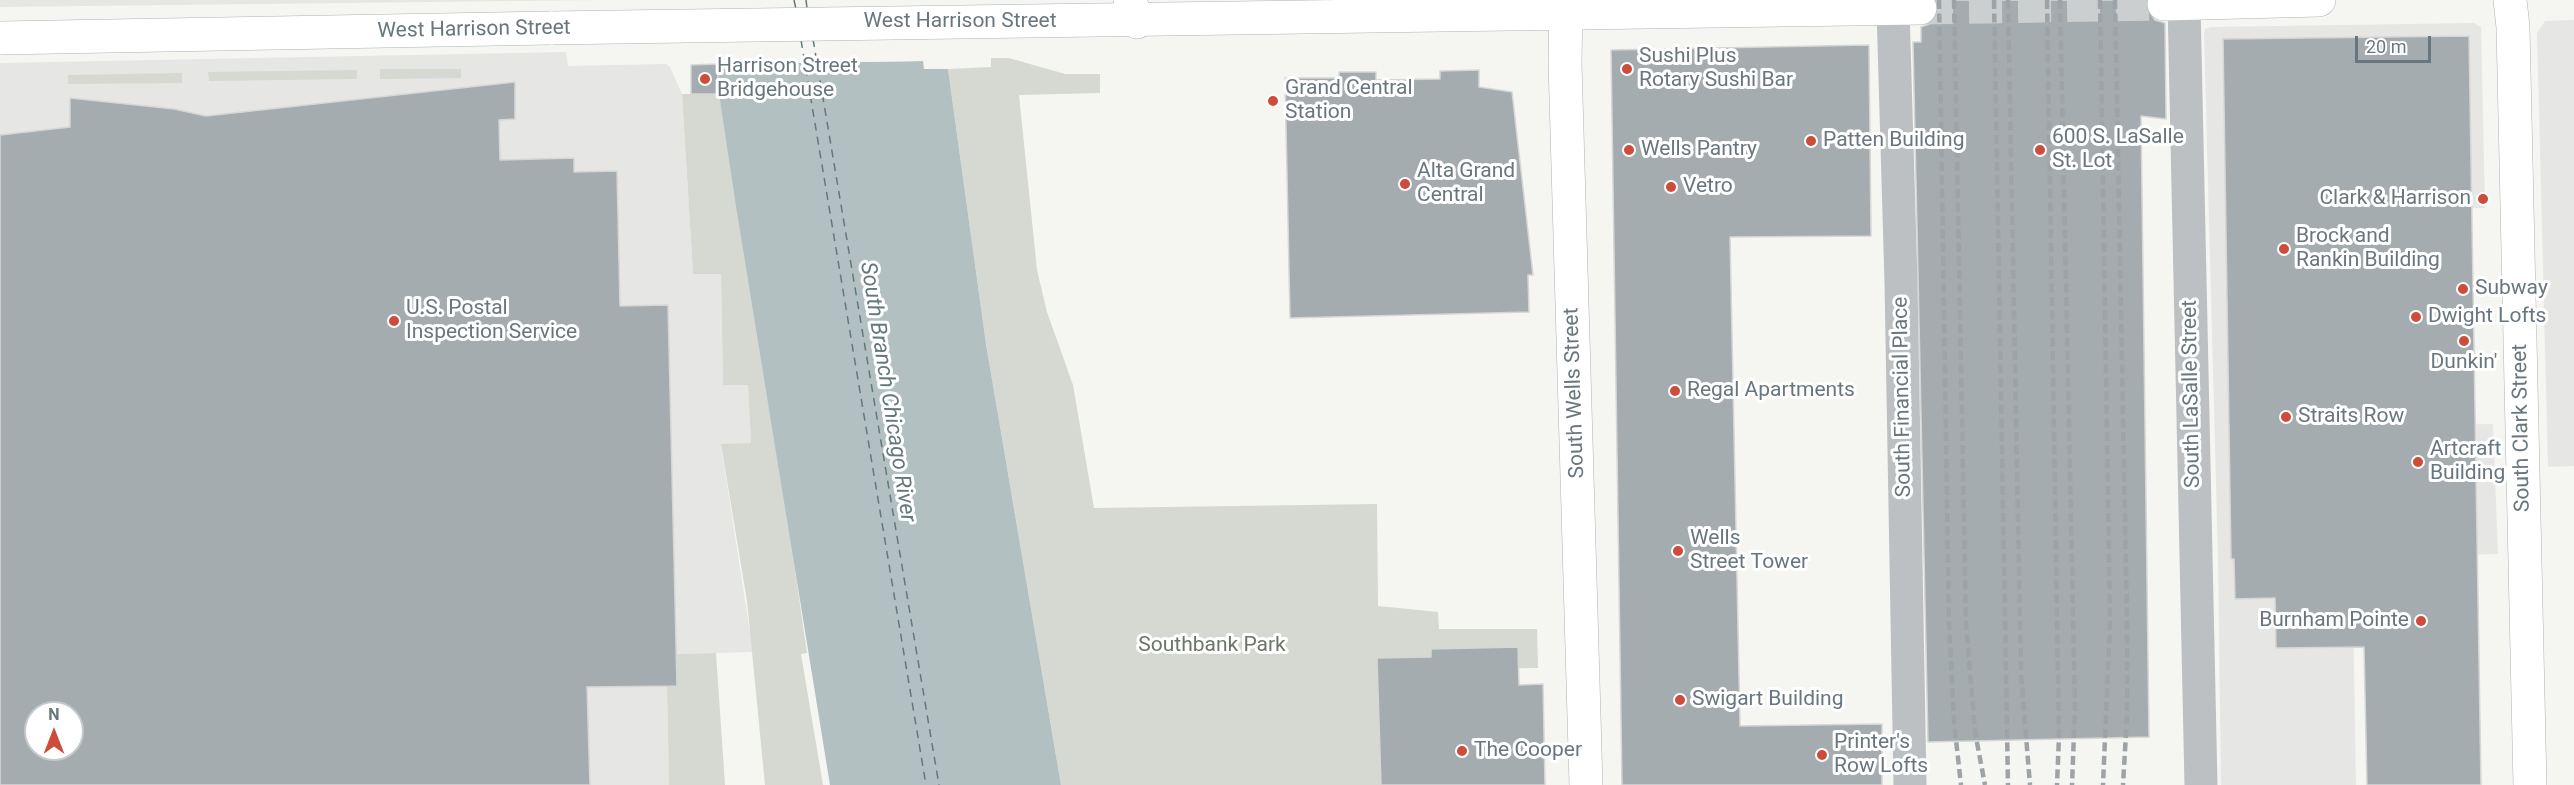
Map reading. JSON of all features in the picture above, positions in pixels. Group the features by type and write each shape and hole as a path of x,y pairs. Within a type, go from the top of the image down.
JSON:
{"main road":[{"path":"2174,3 2319,0"},
{"name":"South Clark Street","path":"2510,0 2513,27 2530,785"},
{"name":"West Harrison Street","path":"0,38 932,21 1022,10 1131,5 1566,7 1765,5 1907,9"},
{"name":"South Wells Street","path":"1566,7 1564,63 1586,785"}],"street":[{"name":"South LaSalle Street","path":"2174,3 2201,785"},
{"name":"South Financial Place","path":"1907,9 1901,270 1910,785"}],"shaded area":[{"path":"0,0 602,0 0,7"},
{"path":"2574,20 2574,466 2548,467 2537,33 2545,21"},
{"path":"2474,23 2481,27 2485,208 2344,210 2349,426 2493,424 2498,554 2352,557 2356,785 2221,785 2205,29 2211,27"},
{"path":"566,52 568,66 666,64 670,67 682,94 693,274 721,273 723,384 748,384 751,443 721,445 753,652 677,654 677,686 667,687 669,785 0,785 0,63"}],"green space":[{"name":"Southbank Park","path":"991,58 1009,58 1065,74 1100,74 1100,93 1019,95 1037,270 1047,312 1073,385 1094,508 1377,504 1378,606 1438,612 1439,629 1537,629 1538,668 1424,669 1423,657 1377,658 1381,785 1061,785 986,344 948,69 991,67"},
{"path":"380,69 461,69 461,78 380,79"},
{"path":"357,70 357,79 209,81 208,72"},
{"path":"182,73 182,83 68,84 68,75"},
{"path":"682,94 719,94 784,493 807,653 801,654 823,785 765,785 747,601 721,444 751,443 748,385 723,385 721,274 693,274"},
{"path":"716,653 725,785 669,785 667,686 677,686 677,654"}],"water":[{"name":"South Branch Chicago River","path":"923,61 924,69 948,69 986,344 1061,785 830,785 736,206 719,94 717,64"}],"pier":[{"path":"713,0 927,0 926,61 714,64"}],"building":[{"path":"1937,0 2138,0 2138,7 2146,7 2155,20 2165,23 2166,119 2141,116 2149,737 1928,742 1913,42 1921,42 1921,27 1936,18 1939,8"},
{"path":"2469,36 2481,785 2367,785 2364,647 2276,648 2275,598 2235,599 2234,559 2231,559 2223,39"},
{"path":"1869,45 1871,236 1730,237 1740,726 1882,724 1882,785 1622,785 1611,50"},
{"name":"Harrison Street Bridgehouse","path":"717,64 719,94 691,94 691,65"},
{"name":"Alta Grand Central","path":"1479,70 1479,87 1512,92 1533,275 1528,275 1529,312 1290,318 1285,78 1339,78 1339,72 1376,72 1376,80 1440,79 1440,71"},
{"path":"515,82 515,119 499,120 500,160 574,158 574,172 617,171 620,306 668,305 677,686 587,687 590,785 0,785 0,135 70,127 70,98 174,109 206,116"},
{"name":"The Cooper","path":"1518,647 1519,685 1543,684 1545,785 1381,785 1377,658 1431,657 1431,649"}],"ferry route":[{"path":"794,0 796,9"},
{"path":"806,0 807,8"},
{"path":"813,39 939,785"},
{"path":"801,40 926,785"}],"tunnel":[{"path":"1920,8 2164,4"}],"railway":[{"path":"1939,0 1949,624 1954,722 1961,785"},
{"path":"1954,0 1966,624 1975,732 1985,785"},
{"path":"1994,0 2008,785"},
{"path":"2008,0 2021,674 2030,785"},
{"path":"2047,0 2059,737 2057,785"},
{"path":"2060,0 2075,708 2072,785"},
{"path":"2100,0 2110,622 2103,785"},
{"path":"2115,0 2127,621 2127,716 2123,785"}],"place":[{"name":"Sushi Plus Rotary Sushi Bar","path":"1627,69"},
{"name":"Harrison Street Bridgehouse","path":"705,79"},
{"name":"Grand Central Station","path":"1273,101"},
{"name":"Patten Building","path":"1811,141"},
{"name":"Wells Pantry","path":"1629,150"},
{"name":"600 S. LaSalle St. Lot","path":"2040,150"},
{"name":"Alta Grand Central","path":"1405,184"},
{"name":"Vetro","path":"1671,187"},
{"name":"Clark & Harrison","path":"2483,199"},
{"name":"Brock and Rankin Building","path":"2284,249"},
{"name":"Subway","path":"2463,289"},
{"name":"Dwight Lofts","path":"2416,317"},
{"name":"U.S. Postal Inspection Service","path":"394,321"},
{"name":"Dunkin'","path":"2464,341"},
{"name":"Regal Apartments","path":"1675,391"},
{"name":"Straits Row","path":"2286,417"},
{"name":"Artcraft Building","path":"2418,462"},
{"name":"Wells Street Tower","path":"1678,551"},
{"name":"Burnham Pointe","path":"2421,621"},
{"name":"Swigart Building","path":"1680,700"},
{"name":"The Cooper","path":"1462,751"},
{"name":"Printer's Row Lofts","path":"1822,755"}]}
